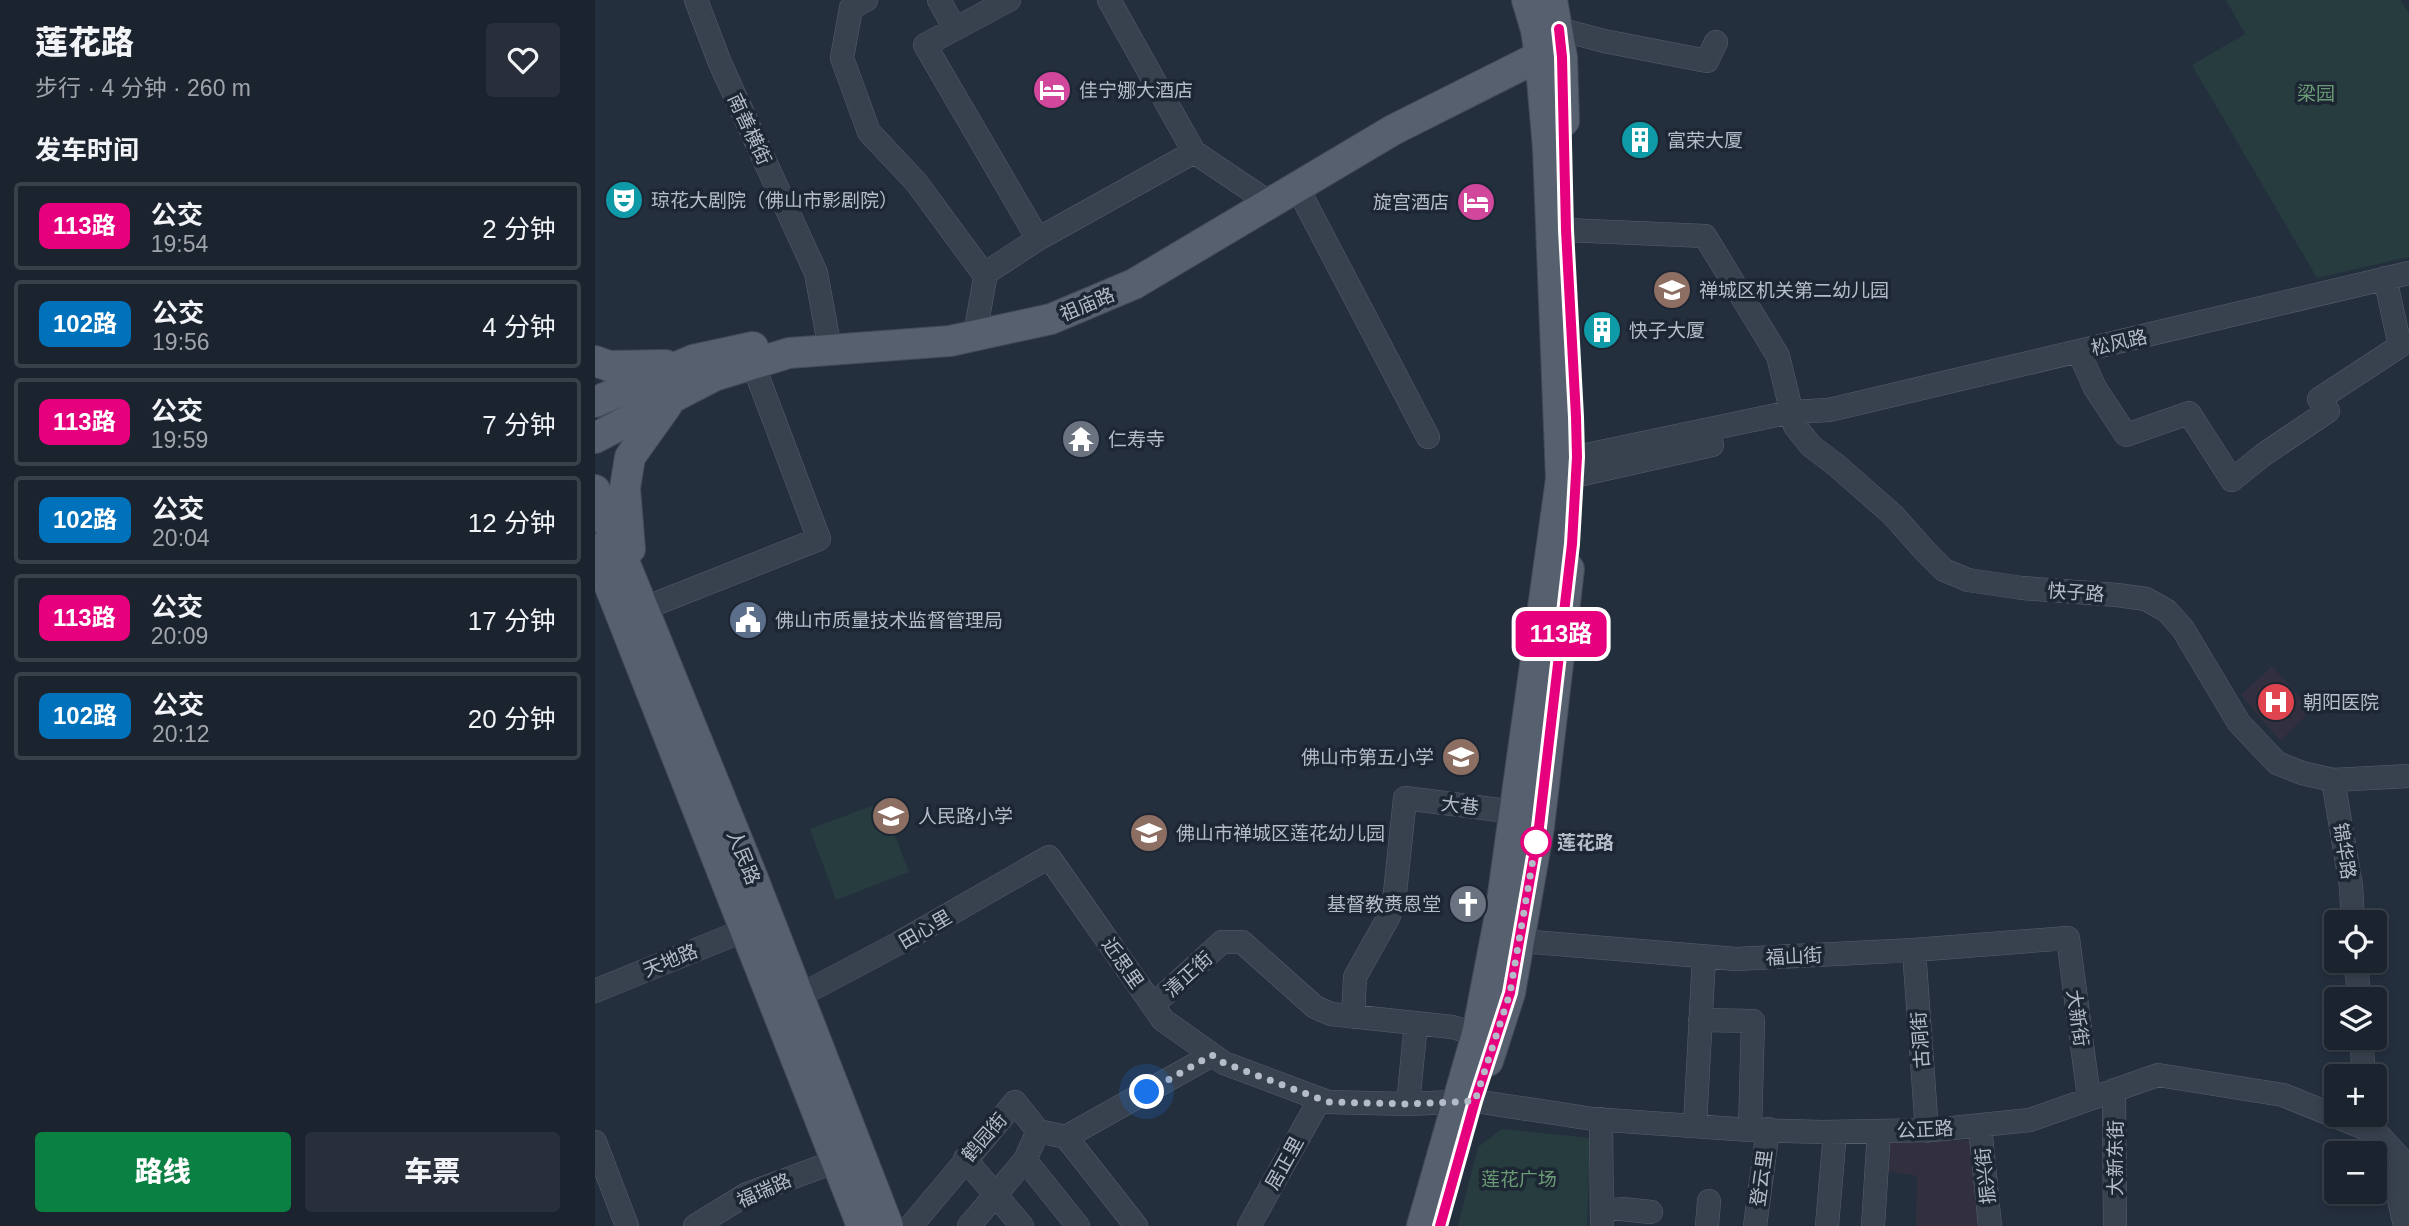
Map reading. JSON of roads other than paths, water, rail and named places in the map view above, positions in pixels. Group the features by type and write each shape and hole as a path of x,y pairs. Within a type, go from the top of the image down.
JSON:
{"main road":[{"path":"1440,1226 1500,915 1569,468 1566,230 1549,43 1527,0"},
{"path":"1422,1226 1466,1102 1510,993 1539,827 1572,544 1548,149 1552,0"},
{"name":"祖庙路","path":"595,438 713,376 789,353 950,341 1051,319 1134,285 1393,130 1549,43"},
{"name":"祖庙路","path":"595,402 693,360 789,340 946,330 1044,309 1130,275 1496,58 1549,43"},
{"path":"595,361 609,366 648,366 693,360"},
{"path":"634,581 625,506 630,457 672,398"},
{"name":"人民路","path":"595,489 645,608 888,1226"},
{"name":"人民路","path":"595,549 862,1226"}],"street":[{"name":"南善横街","path":"695,0 720,63 817,273 828,338"},
{"path":"866,0 851,8 842,58 869,132 916,182 986,277"},
{"path":"939,0 955,29"},
{"path":"1009,0 925,44 1038,239"},
{"path":"1109,0 1194,152 1261,197"},
{"path":"1549,43 1624,45 1707,61 1716,42"},
{"path":"977,323 986,273 1038,239 1194,152"},
{"path":"1297,187 1427,437"},
{"path":"1566,230 1705,236 1778,356 1793,419 1569,468"},
{"name":"松风路","path":"1793,419 2409,272"},
{"path":"2079,352 2095,388 2126,435 2189,413 2232,480 2263,455 2328,411 2319,399 2400,346 2385,278"},
{"path":"645,608 819,539 753,364"},
{"name":"快子路","path":"1793,419 1811,446 1878,502 1944,570 1969,580 2022,588 2145,599 2167,611 2183,629 2239,723 2277,763 2302,773 2333,780 2409,776"},
{"name":"锦华路","path":"2333,780 2351,886 2352,910"},
{"name":"大巷","path":"1353,1017 1355,977 1394,902 1405,798 1515,812"},
{"name":"田心里","path":"799,996 899,943 1049,857"},
{"name":"近思里","path":"1049,857 1163,1020 1212,1055"},
{"name":"天地路","path":"595,990 745,930"},
{"name":"福山街","path":"1520,941 1736,959 1914,950 2068,938"},
{"name":"大新街","path":"2068,938 2089,1098"},
{"name":"清正街","path":"1153,1005 1222,942 1243,942 1315,1007 1331,1014 1353,1017"},
{"name":"古洞街","path":"1914,950 1927,1130"},
{"path":"1695,1125 1704,957"},
{"path":"1353,1017 1451,1027 1477,1034"},
{"name":"登云里","path":"1700,1020 1753,1021 1759,1129 1755,1226"},
{"path":"1408,1104 1416,1023"},
{"path":"1136,1226 1066,1137 1212,1055 1224,1063 1328,1102 1466,1102"},
{"name":"公正路","path":"1466,1102 1601,1119 1759,1129 1835,1132 1927,1130 2030,1120 2158,1074 2283,1095 2324,1108"},
{"name":"大新东街","path":"2114,1090 2115,1226"},
{"name":"居正里","path":"1249,1226 1320,1099"},
{"name":"鹤园街","path":"911,1226 1015,1102 1038,1131 1066,1137"},
{"path":"1601,1119 1602,1217 1651,1213"},
{"name":"振兴街","path":"1980,1126 1990,1226"},
{"path":"2376,1127 2393,1174 2405,1226"},
{"path":"2377,1127 2399,1157 2409,1194"},
{"path":"969,1226 1025,1160 1038,1131"},
{"path":"1873,1226 1879,1131"},
{"path":"1827,1226 1835,1132"},
{"path":"595,1142 627,1226"},
{"path":"965,1159 1022,1226"},
{"path":"1025,1160 1071,1223"},
{"name":"福瑞路","path":"695,1226 747,1194 837,1161"},
{"path":"1707,1226 1710,1201"}],"place":[{"name":"佳宁娜大酒店","path":"1052,90"},
{"name":"富荣大厦","path":"1640,140"},
{"name":"琼花大剧院（佛山市影剧院）","path":"624,200"},
{"name":"旋宫酒店","path":"1476,202"},
{"name":"禅城区机关第二幼儿园","path":"1672,290"},
{"name":"快子大厦","path":"1602,330"},
{"name":"仁寿寺","path":"1081,439"},
{"name":"佛山市质量技术监督管理局","path":"748,620"},
{"name":"朝阳医院","path":"2276,702"},
{"name":"佛山市第五小学","path":"1461,757"},
{"name":"人民路小学","path":"891,816"},
{"name":"佛山市禅城区莲花幼儿园","path":"1149,833"},
{"name":"莲花路","path":"1536,842"},
{"name":"基督教赉恩堂","path":"1468,904"}],"park label":[{"name":"梁园","path":"2316,93"},
{"name":"莲花广场","path":"1519,1179"}]}
